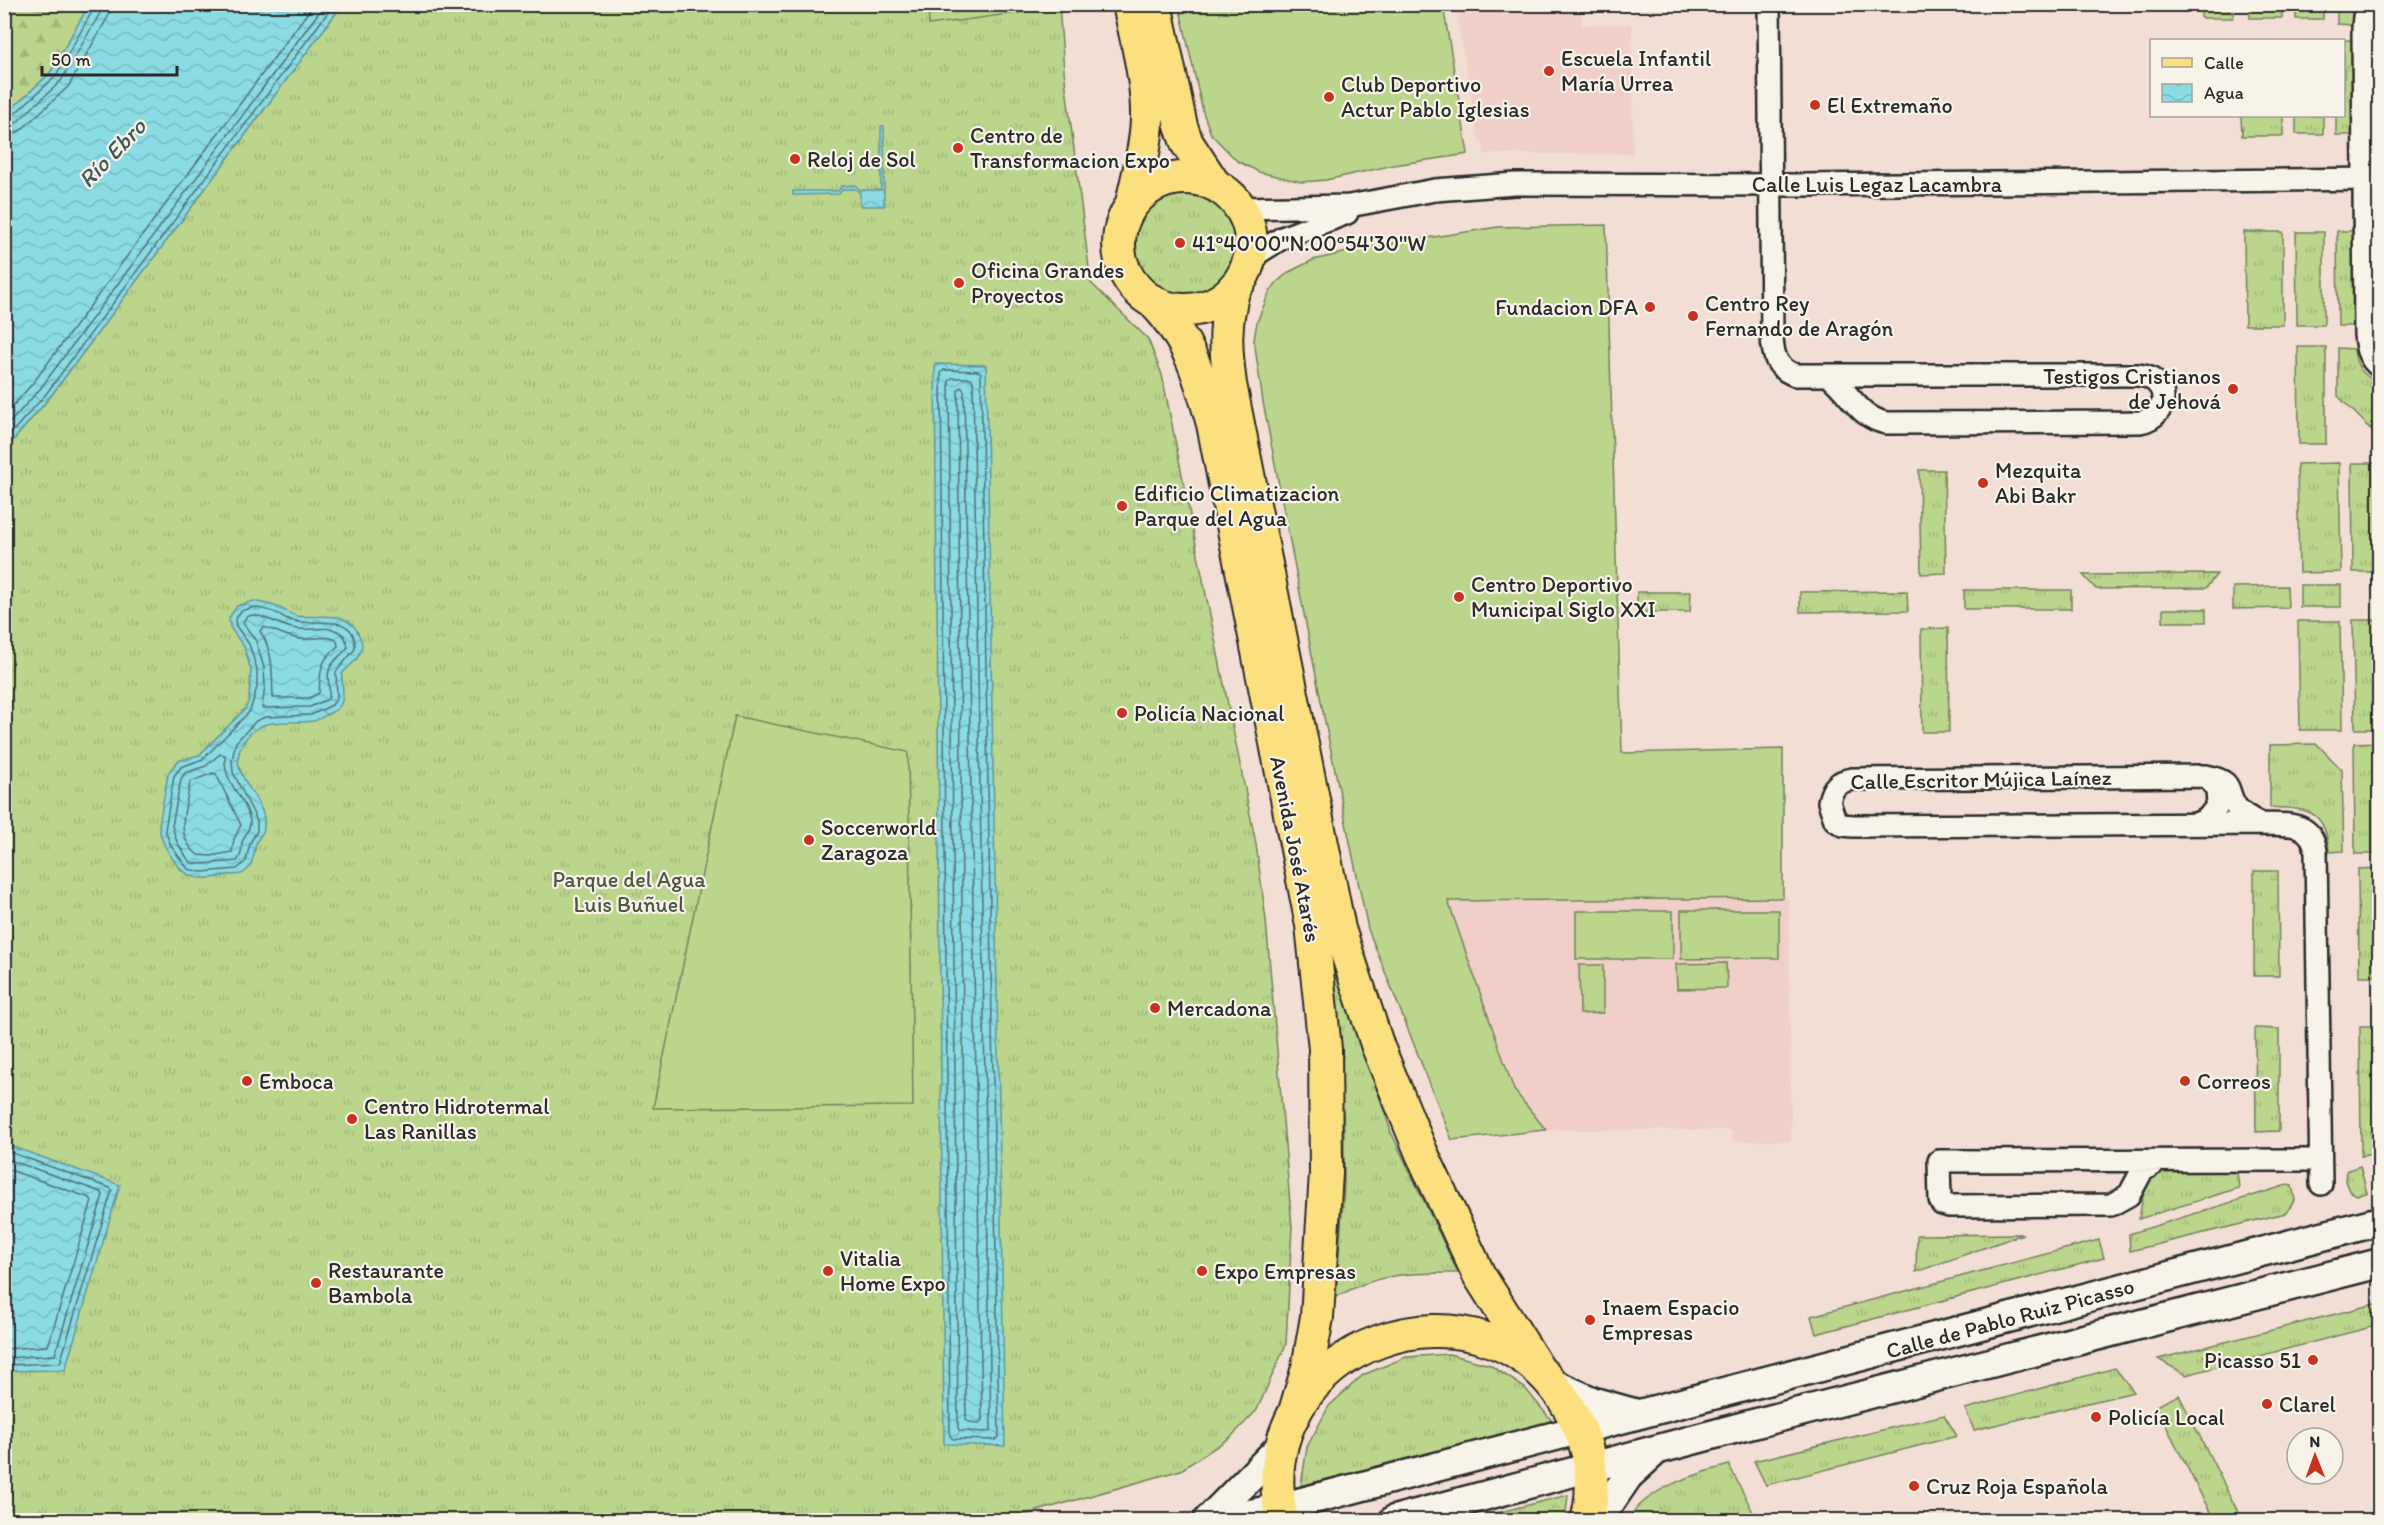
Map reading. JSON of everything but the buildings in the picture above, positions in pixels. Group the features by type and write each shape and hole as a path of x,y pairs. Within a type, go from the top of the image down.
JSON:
{"main road":[{"path":"1129,4 1143,70 1147,120 1132,203 1123,220 1119,238 1120,257 1126,275 1138,290 1153,302 1169,308 1187,310 1205,307 1221,299 1234,288 1244,274 1250,258 1250,232 1241,208 1229,194 1214,184 1197,178 1179,178 1161,182 1145,191 1132,203"},
{"path":"1155,4 1180,126 1187,143 1214,184"},
{"name":"Avenida José Atarés","path":"1234,288 1225,336 1230,384 1339,929 1378,1047 1422,1154 1479,1275 1581,1430 1591,1468 1591,1508 1587,1521"},
{"name":"Avenida José Atarés","path":"1153,302 1173,324 1189,350 1213,424 1315,948 1324,1049 1326,1173 1317,1317 1308,1368 1294,1415"},
{"name":"Calle de Pablo Ruiz Picasso","path":"1222,1521 1280,1514 1581,1430 2379,1221"},
{"name":"Calle de Pablo Ruiz Picasso","path":"1394,1521 2379,1263"},
{"path":"1280,1514 1277,1477 1283,1444 1294,1415 1313,1387 1338,1363 1367,1345 1399,1334 1433,1330 1467,1333 1491,1340 1546,1376"},
{"name":"Calle de Pablo Ruiz Picasso","path":"1546,1376 1594,1402 1642,1415"},
{"path":"1208,1521 1283,1444"},
{"name":"Calle de Pablo Ruiz Picasso","path":"1598,1521 1628,1476 1656,1451"}],"street":[{"path":"1769,4 1773,353 1780,368 1795,375 1829,376 1881,374 2146,376 2159,384 2162,401 2161,410 2156,416 2140,422 1886,423 1862,413 1849,394 1829,376"},
{"path":"2369,4 2363,28 2372,179 2366,344 2371,360 2379,367"},
{"name":"Calle Luis Legaz Lacambra","path":"1241,208 1328,208 1376,202 1435,190 1484,185 1771,185 2372,179"},
{"name":"Calle Luis Legaz Lacambra","path":"1250,258 1299,230 1376,202"},
{"path":"1870,418 1862,402 1862,393 1869,381 1881,374"},
{"path":"2198,823 2207,819 2218,805 2217,789 2206,776"},
{"path":"2206,776 2224,783 2230,789 2237,808 2261,824"},
{"name":"Calle Escritor Mújica Laínez","path":"2206,776 1853,779 1844,780 1835,785 1829,802 1835,820 1843,825 1853,826 2198,823 2291,825 2305,830 2311,836 2316,851 2320,1160"},
{"path":"2109,1160 2126,1173 2128,1188 2124,1198"},
{"path":"2158,1161 2142,1172 2133,1191 2111,1205 1948,1206 1942,1204 1940,1200 1939,1161 2320,1160 2320,1184"}],"shaded area":[{"name":"Escuela Infantil María Urrea","path":"1581,4 1582,25 1632,24 1633,154 1484,154 1483,144 1479,143 1457,16 1460,15 1459,5"},
{"path":"1789,898 1791,1141 1732,1141 1731,1130 1546,1130 1514,1090 1448,901"}],"green space":[{"path":"5,5 89,5 50,73 5,115"},
{"name":"Parque del Agua Luis Buñuel","path":"342,5 1059,5 1064,71 1091,283 1148,339 1162,375 1256,844 1266,920 1292,1227 1286,1344 1257,1410 1231,1437 1181,1470 1006,1520 5,1520 5,450 50,397"},
{"path":"928,5 1029,5 1030,11 929,25"},
{"name":"Club Deportivo Actur Pablo Iglesias","path":"1179,5 1443,5 1468,154 1394,165 1326,180 1302,182 1259,172 1237,161 1211,134 1203,112"},
{"path":"2201,5 2233,5 2233,18 2201,18"},
{"path":"2250,5 2282,5 2282,18 2250,18"},
{"path":"2296,5 2323,5 2323,19 2296,19"},
{"path":"2337,5 2353,5 2352,25 2337,24"},
{"path":"2345,40 2352,40 2353,135 2336,135 2336,117 2345,117"},
{"path":"2241,117 2283,117 2283,136 2242,136"},
{"path":"2296,117 2323,117 2323,134 2296,134"},
{"path":"1185,194 1204,198 1220,209 1231,225 1235,244 1231,263 1220,279 1204,290 1185,294 1166,290 1150,279 1139,263 1135,244 1139,225 1150,209 1166,198"},
{"name":"Centro Deportivo Municipal Siglo XXI","path":"1606,225 1622,753 1783,749 1783,898 1448,901 1514,1090 1546,1130 1452,1140 1368,929 1263,402 1254,340 1257,322 1269,293 1277,282 1289,272 1313,260 1369,247 1498,227"},
{"path":"2337,231 2354,231 2355,326 2338,326"},
{"path":"2244,232 2283,232 2283,325 2245,325"},
{"path":"2296,232 2324,232 2324,325 2297,325"},
{"path":"2298,347 2326,347 2326,444 2299,444"},
{"path":"2338,348 2354,349 2361,370 2368,377 2379,382 2379,437 2338,396"},
{"path":"2339,463 2341,572 2299,573 2297,464"},
{"path":"2352,463 2379,463 2379,572 2353,572"},
{"path":"1919,470 1944,470 1946,573 1921,574"},
{"path":"2217,574 2206,588 2096,589 2083,575"},
{"path":"2300,585 2341,585 2341,607 2300,607"},
{"path":"2287,586 2288,608 2233,609 2233,587"},
{"path":"1964,590 2071,590 2071,609 1964,609"},
{"path":"1907,591 1908,611 1800,612 1800,592"},
{"path":"1637,592 1691,592 1690,612 1637,612"},
{"path":"2163,609 2206,609 2206,622 2163,622"},
{"path":"2353,620 2379,620 2379,729 2355,729"},
{"path":"2298,621 2340,621 2342,730 2300,730"},
{"path":"1948,628 1949,732 1922,732 1921,629"},
{"name":"Soccerworld Zaragoza","path":"735,716 908,752 913,1106 653,1108"},
{"path":"2379,742 2379,854 2355,854 2354,743"},
{"path":"2317,744 2342,770 2344,851 2329,852 2324,827 2313,814 2295,809 2270,807 2270,745"},
{"path":"2379,868 2379,976 2359,976 2358,869"},
{"path":"2254,871 2278,871 2279,976 2254,976"},
{"path":"1681,910 1779,910 1779,958 1681,959"},
{"path":"1576,911 1673,911 1673,959 1576,959"},
{"path":"1726,963 1727,988 1677,989 1676,964"},
{"path":"1333,964 1335,964 1391,1132 1458,1273 1425,1273 1381,1278 1336,1297 1344,1186 1344,1133"},
{"path":"1579,965 1603,965 1603,1013 1580,1014"},
{"path":"2360,1026 2380,1026 2379,1153 2361,1156"},
{"path":"2255,1028 2279,1029 2279,1131 2256,1132"},
{"path":"2360,1166 2367,1193 2357,1195 2349,1191 2345,1181 2346,1171"},
{"path":"2157,1171 2237,1171 2239,1188 2139,1219 2146,1179"},
{"path":"2287,1185 2292,1186 2295,1200 2286,1213 2130,1251 2129,1234"},
{"path":"2023,1234 1916,1272 1917,1235"},
{"path":"2099,1240 2104,1258 1816,1334 1811,1316"},
{"path":"2379,1303 2379,1325 2186,1375 2158,1359"},
{"path":"1449,1354 1490,1365 1525,1388 1552,1421 1301,1486 1307,1447 1329,1406 1363,1375 1406,1357"},
{"path":"2115,1368 2134,1392 1974,1430 1965,1409"},
{"path":"2179,1395 2242,1520 2214,1520 2156,1406"},
{"path":"1944,1415 1957,1436 1766,1485 1754,1461"},
{"path":"1729,1465 1757,1520 1627,1520 1647,1499 1659,1491 1687,1478"},
{"path":"1568,1495 1565,1520 1468,1520"}],"water":[{"name":"Río Ebro","path":"89,5 342,5 50,397 5,450 5,115 50,73"},
{"path":"881,126 884,126 884,206 860,206 860,193 855,189 843,189 839,194 793,195 793,191 838,191 842,186 855,185 860,190 881,190"},
{"path":"935,364 986,365 1005,1446 944,1444"},
{"path":"253,601 277,607 297,616 332,617 348,621 360,637 362,649 357,659 342,674 343,698 338,708 313,721 266,724 257,728 243,743 239,755 239,767 261,809 264,820 263,832 257,842 252,863 243,873 210,878 196,877 177,866 160,834 159,825 168,774 178,761 199,755 245,709 249,700 251,670 244,647 230,627 229,618 237,606"},
{"path":"5,1144 120,1185 65,1370 5,1371"}],"place":[{"name":"Escuela Infantil María Urrea","path":"1549,71"},
{"name":"Club Deportivo Actur Pablo Iglesias","path":"1329,97"},
{"name":"El Extremaño","path":"1815,105"},
{"name":"Centro de Transformacion Expo","path":"958,148"},
{"name":"Reloj de Sol","path":"795,159"},
{"name":"41º40'00''N.00º54'30''W","path":"1180,243"},
{"name":"Oficina Grandes Proyectos","path":"959,283"},
{"name":"Fundacion DFA","path":"1650,307"},
{"name":"Centro Rey Fernando de Aragón","path":"1693,316"},
{"name":"Testigos Cristianos de Jehová","path":"2233,389"},
{"name":"Mezquita Abi Bakr","path":"1983,483"},
{"name":"Edificio Climatizacion Parque del Agua","path":"1122,506"},
{"name":"Centro Deportivo Municipal Siglo XXI","path":"1459,597"},
{"name":"Policía Nacional","path":"1122,713"},
{"name":"Soccerworld Zaragoza","path":"809,840"},
{"name":"Mercadona","path":"1155,1008"},
{"name":"Emboca","path":"247,1081"},
{"name":"Correos","path":"2185,1081"},
{"name":"Centro Hidrotermal Las Ranillas","path":"352,1119"},
{"name":"Vitalia Home Expo","path":"828,1271"},
{"name":"Expo Empresas","path":"1202,1271"},
{"name":"Restaurante Bambola","path":"316,1283"},
{"name":"Inaem Espacio Empresas","path":"1590,1320"},
{"name":"Picasso 51","path":"2313,1360"},
{"name":"Clarel","path":"2267,1404"},
{"name":"Policía Local","path":"2096,1417"},
{"name":"Cruz Roja Española","path":"1914,1486"}]}
